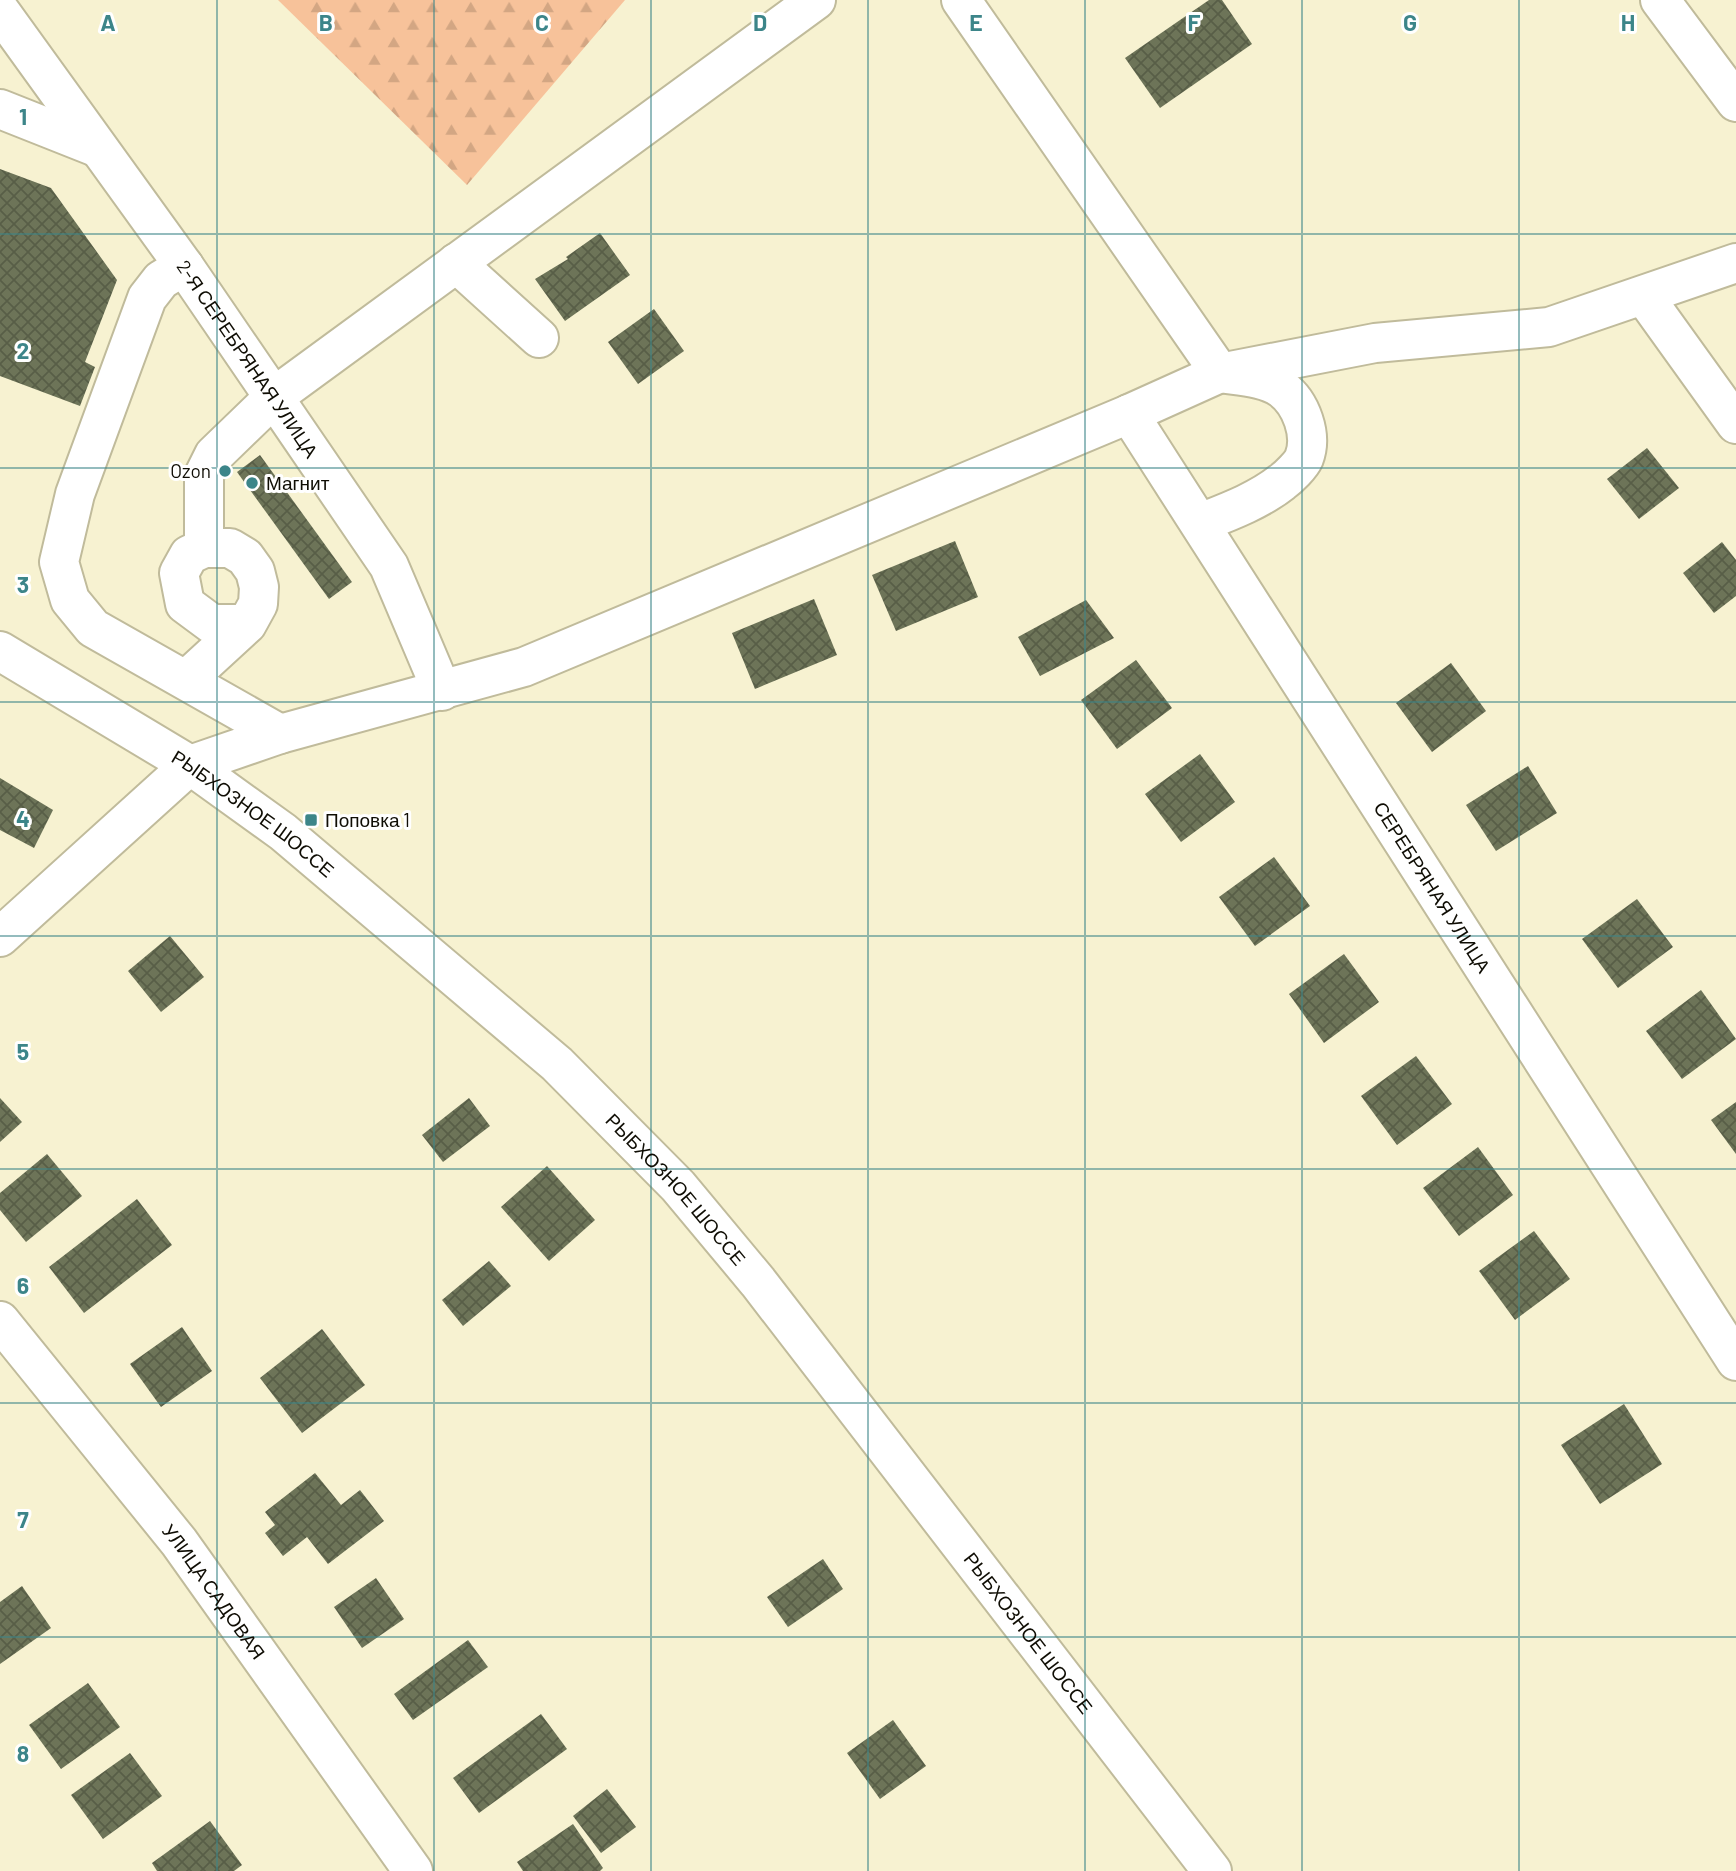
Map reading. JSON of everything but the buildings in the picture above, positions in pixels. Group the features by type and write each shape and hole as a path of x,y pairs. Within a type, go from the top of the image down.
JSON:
{"street":[{"path":"204,548 204,475 214,455 275,396 816,0"},
{"path":"961,0 1220,373 1255,379 1281,388 1296,403 1304,420 1304,458 1283,481 1244,505 1200,523"},
{"path":"1660,0 1736,102"},
{"name":"2-Я СЕРЕБРЯНАЯ УЛИЦА","path":"0,11 184,266 389,566 442,691"},
{"path":"0,109 96,146"},
{"path":"456,263 539,338"},
{"path":"0,937 190,765 280,734 524,667 1129,414 1220,373 1376,343 1549,327 1736,263"},
{"path":"184,266 161,280 147,298 75,494 59,562 70,600 93,628 280,734"},
{"path":"1644,296 1736,424"},
{"name":"СЕРЕБРЯНАЯ УЛИЦА","path":"1129,414 1736,1361"},
{"path":"186,680 247,624 258,604 259,587 255,571 245,557 230,548 204,548 189,555 179,573 185,604 212,624 247,624"},
{"name":"РЫБХОЗНОЕ ШОССЕ","path":"0,650 190,765 283,832 557,1064 678,1186 758,1282 1212,1871"},
{"name":"УЛИЦА САДОВАЯ","path":"0,1321 179,1542 413,1871"}],"green space":[{"path":"278,0 625,0 467,185"}],"place":[{"name":"Ozon","path":"225,471"},
{"name":"Магнит","path":"252,483"},
{"name":"Поповка 1","path":"311,820"}]}
